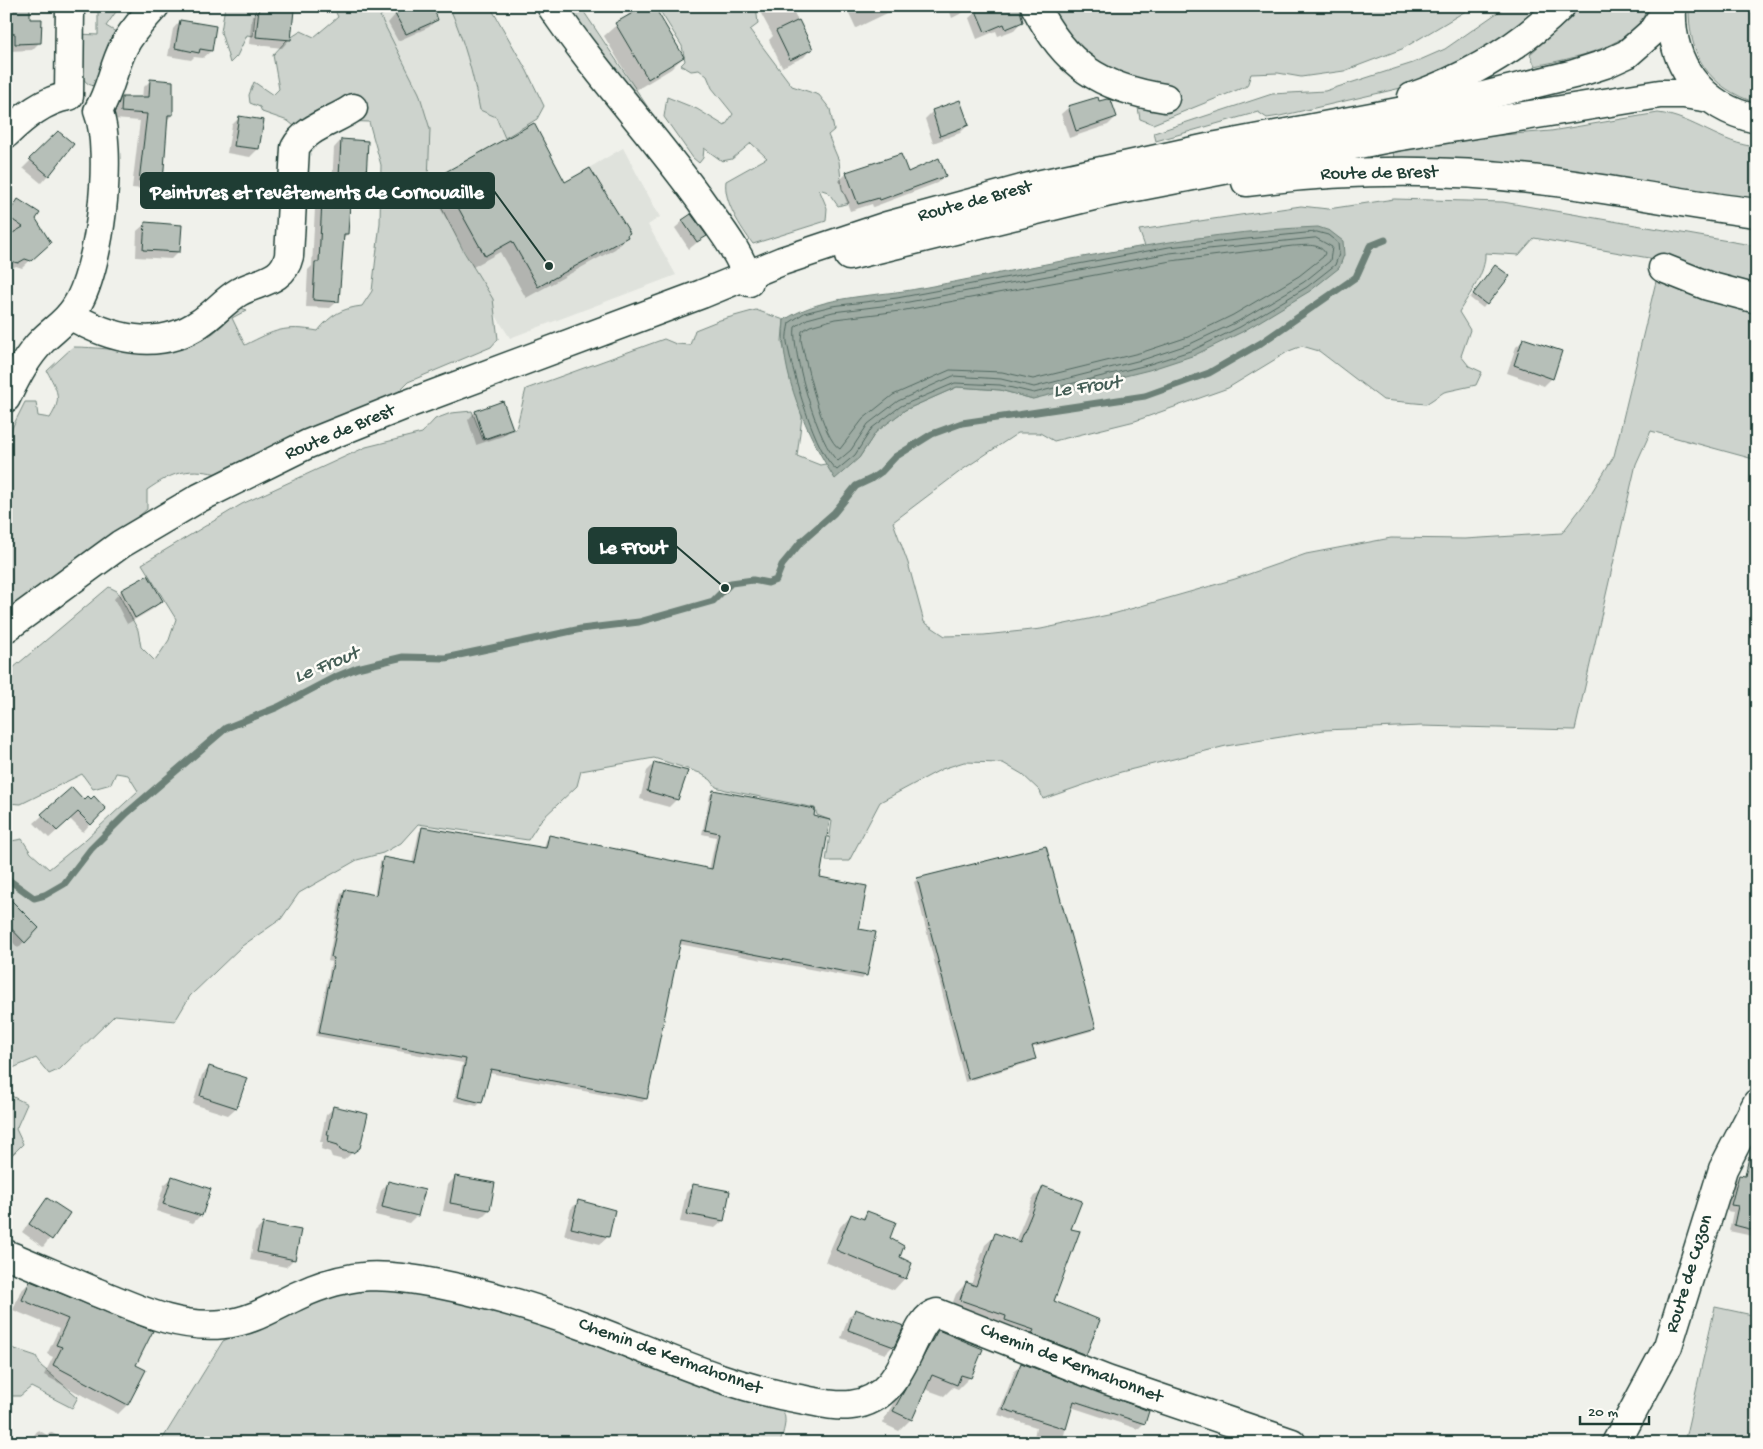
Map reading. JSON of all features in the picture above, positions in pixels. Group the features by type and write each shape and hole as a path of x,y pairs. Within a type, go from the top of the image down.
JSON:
{"main road":[{"path":"69,96 70,6"},
{"path":"98,110 107,95 124,47 136,27 155,6"},
{"path":"551,6 581,49 693,190 724,234 748,278"},
{"path":"1035,6 1055,41 1076,64 1104,80 1126,89 1165,98"},
{"name":"Route de Brest","path":"1326,126 1441,86 1471,72 1511,48 1545,22 1561,6"},
{"path":"1670,6 1674,45 1682,65 1694,83 1710,98 1739,115 1757,120"},
{"name":"Route de Brest","path":"6,628 121,544 199,498 308,444 442,391 887,226 1008,192 1156,159 1492,94 1605,64 1627,54 1640,44 1670,6"},
{"name":"Route de Brest","path":"748,278 1110,192 1395,137 1660,94 1683,94 1710,98"},
{"path":"6,134 42,106 60,97 86,98 98,110 104,129 106,152 101,214 89,276 81,299 70,315 36,348 20,370 6,398"},
{"path":"70,315 110,335 140,340 166,338 188,332 242,291 277,277 284,271 289,256 295,148 299,141 311,131 332,122 353,108"},
{"name":"Route de Brest","path":"1002,217 1278,178 1385,172 1518,178 1757,213"},
{"path":"1664,268 1708,286 1757,299"},
{"name":"Route de Cuzon","path":"1616,1443 1668,1346 1723,1169 1757,1102"},
{"name":"Chemin de Kermahonnet","path":"6,1254 147,1313 178,1323 194,1325 238,1322 320,1287 362,1275 383,1275 439,1284 544,1311 737,1384 789,1397 839,1405 861,1403 883,1391 903,1367 924,1321 930,1315 937,1313 1107,1380 1292,1443"}],"shaded area":[{"path":"98,6 120,6 106,26 121,35 95,86 88,84 81,73 79,34 98,35"},
{"path":"225,6 256,6 253,36 247,35 237,56 230,63 221,32"},
{"path":"333,6 395,6 380,16 419,93 430,129 428,181 464,252 493,299 498,339 491,347 408,382 393,397 222,475 191,471 182,472 165,479 147,490 147,509 123,530 6,615 6,440 25,402 36,402 38,416 50,418 56,405 57,394 47,371 73,347 141,351 175,349 191,345 206,338 220,328 241,308 247,310 232,318 245,345 280,330 306,329 318,331 337,313 349,308 362,306 372,291 380,223 381,165 369,122 342,121 299,130 288,121 262,112 260,107 250,103 249,95 254,82 273,95 279,89 273,55 287,40 301,31 314,37 338,17"},
{"path":"364,6 473,6 523,106 565,182 623,148 660,217 648,225 676,275 510,338 402,167"},
{"path":"449,6 490,6 527,71 544,106 537,119 505,138 496,117 480,110 467,57"},
{"path":"555,6 580,6 655,118 642,122"},
{"path":"657,6 756,6 758,24 750,30 792,86 819,95 830,109 834,130 828,135 839,161 842,189 849,203 838,206 828,192 819,189 827,208 826,221 753,244 730,206 727,197 726,181 767,158 751,143 732,159 722,161 704,148 703,158 699,163 693,158 664,117 667,97 697,109 725,126 733,114 712,88 707,76 699,70 691,71 681,65 685,61 682,46"},
{"path":"1041,6 1474,6 1402,49 1344,71 1301,77 1278,73 1251,74 1247,86 1153,124 1140,119 1137,102 1095,72"},
{"path":"1507,6 1552,6 1524,32 1414,85 1280,116 1267,118 1258,112 1156,141 1154,133 1272,94 1325,91 1413,63 1445,49"},
{"path":"1579,6 1648,6 1641,20 1630,32 1617,41 1584,55 1535,66 1530,54 1571,18"},
{"path":"1689,6 1757,6 1757,103 1740,97 1726,89 1705,68 1697,55 1692,40"},
{"path":"1658,113 1671,115 1731,141 1757,147 1757,201 1394,163 1393,144 1551,131"},
{"path":"1394,199 1503,202 1757,246 1757,288 1672,262 1534,238 1519,255 1485,253 1485,261 1480,276 1459,312 1470,330 1461,356 1469,366 1482,372 1476,385 1444,392 1426,404 1383,400 1319,351 1302,346 1289,351 1228,388 1135,421 1054,441 1040,433 1018,433 962,470 893,522 908,563 924,622 945,636 984,635 1041,629 1113,614 1235,579 1306,554 1391,538 1465,539 1562,533 1585,503 1614,456 1658,273 1757,303 1757,460 1651,431 1636,464 1575,730 1421,726 1324,730 1226,746 1121,772 1043,799 1040,791 1022,774 1003,763 964,762 942,769 880,802 849,861 826,861 832,821 817,815 815,808 716,787 711,780 700,773 654,758 581,771 577,786 541,820 528,840 418,824 401,843 383,853 357,860 299,893 281,919 242,946 190,996 175,1021 115,1015 60,1069 49,1074 36,1058 6,1071 6,842 22,839 31,853 49,869 86,839 138,791 128,775 116,773 111,784 93,789 82,774 21,804 6,803 6,674 109,587 117,591 138,630 141,647 155,661 169,640 176,619 142,564 242,504 366,447 422,433 435,419 451,413 472,411 483,440 516,429 526,389 664,339 676,344 690,345 695,330 720,320 756,310 784,320 782,341 802,417 797,456 820,465 859,458 876,432 905,410 957,387 1000,390 1033,399 1147,252 1139,230 1301,206 1328,209"},
{"path":"6,1093 27,1104 16,1129 23,1144 6,1161"},
{"path":"366,1283 508,1310 780,1406 785,1419 780,1443 160,1443 223,1341 319,1295"},
{"path":"1715,1307 1757,1316 1757,1443 1684,1443"},
{"path":"6,1346 36,1356 41,1366 78,1397 72,1408 31,1387 20,1396 6,1396"}],"water":[{"path":"1318,227 1330,231 1343,241 1344,255 1339,268 1310,291 1242,332 1195,355 1149,370 1033,399 1000,390 957,387 905,410 876,432 859,458 835,479 805,424 790,382 783,340 784,320 816,305 922,288 1169,242 1268,230"}],"building":[{"path":"413,6 433,6 438,20 406,34 395,14"},
{"path":"645,6 654,6 684,57 648,79 615,23"},
{"path":"974,6 1019,6 1023,22 1006,29 1004,24 985,32"},
{"path":"7,7 30,7 30,19 42,19 41,43 15,44 15,34 7,33"},
{"path":"259,7 294,10 291,40 256,37"},
{"path":"180,20 216,26 212,51 200,49 199,53 175,48"},
{"path":"799,20 813,49 790,60 776,31"},
{"path":"150,79 173,81 173,115 168,115 163,182 139,181 147,114 121,112 122,97 149,97"},
{"path":"1098,97 1099,101 1111,100 1117,117 1076,131 1068,106"},
{"path":"960,100 969,125 940,136 932,110"},
{"path":"239,116 264,120 259,149 234,146"},
{"path":"534,123 565,182 590,168 630,233 627,235 628,237 538,287 512,241 485,256 440,175"},
{"path":"58,131 74,144 49,176 29,159"},
{"path":"341,139 368,141 366,179 339,177"},
{"path":"901,154 908,172 939,158 946,176 880,200 879,198 858,204 846,172"},
{"path":"327,187 351,188 348,234 344,234 339,302 313,300 315,262 319,262 322,199 326,199"},
{"path":"18,199 40,213 36,219 51,243 31,261 25,259 18,263 6,260 6,237 23,227 7,216"},
{"path":"691,214 707,236 697,242 682,220"},
{"path":"145,222 182,225 180,252 143,250"},
{"path":"1495,265 1510,276 1487,305 1473,294"},
{"path":"1523,338 1562,351 1553,379 1514,365"},
{"path":"503,401 513,429 484,439 475,411"},
{"path":"148,575 163,601 135,618 121,590"},
{"path":"654,762 688,771 678,800 647,791"},
{"path":"72,787 84,800 88,796 91,799 94,796 106,809 91,825 78,812 57,831 41,814"},
{"path":"713,790 815,809 814,816 830,820 820,877 867,886 859,929 876,932 867,976 681,940 647,1099 491,1069 482,1103 458,1097 466,1059 319,1033 334,958 331,957 345,889 376,895 383,857 415,863 422,827 546,848 549,835 712,869 719,833 705,830"},
{"path":"1046,846 1096,1028 1032,1046 1036,1059 968,1079 917,878"},
{"path":"6,895 39,928 25,943 6,923"},
{"path":"209,1066 247,1078 237,1108 200,1096"},
{"path":"333,1106 368,1114 360,1148 353,1153 340,1150 338,1145 328,1142 329,1135 327,1135"},
{"path":"1749,1157 1757,1158 1757,1214 1753,1230 1734,1225 1738,1206 1731,1205 1739,1175 1745,1176"},
{"path":"172,1176 211,1189 202,1216 163,1204"},
{"path":"455,1176 495,1183 490,1210 450,1203"},
{"path":"388,1181 425,1190 418,1216 382,1207"},
{"path":"693,1184 730,1191 724,1221 687,1214"},
{"path":"1043,1186 1082,1201 1071,1229 1080,1231 1054,1301 1100,1320 1086,1355 1032,1334 1034,1330 1005,1320 1006,1316 960,1300 966,1282 976,1286 995,1233 1020,1242"},
{"path":"47,1198 70,1213 52,1240 29,1224"},
{"path":"578,1200 615,1210 609,1237 571,1228"},
{"path":"867,1211 896,1222 890,1238 904,1246 900,1257 912,1263 906,1279 836,1250 851,1214 864,1219"},
{"path":"263,1223 301,1230 295,1260 257,1252"},
{"path":"30,1281 153,1331 136,1365 146,1370 128,1405 53,1365 62,1347 56,1345 68,1319 22,1300"},
{"path":"855,1309 904,1326 894,1347 848,1330"},
{"path":"938,1330 983,1349 971,1378 961,1375 957,1385 932,1375 912,1420 893,1411"},
{"path":"1021,1363 1149,1411 1145,1424 1074,1401 1066,1429 1003,1409"}],"waterway":[{"name":"Le Frout","path":"6,878 34,898 45,895 64,884 91,849 127,813 226,728 278,707 333,678 357,668 403,657 445,658 581,629 639,622 713,601 731,583 753,580 768,583 776,580 782,565 801,542 834,513 856,486 871,479 881,472 895,457 932,434 962,423 1145,396 1209,373 1261,343 1356,277 1370,246 1385,240"}],"place":[{"name":"Peintures et revêtements de Cornouaille","path":"549,266"},
{"name":"Le Frout","path":"725,588"}]}
